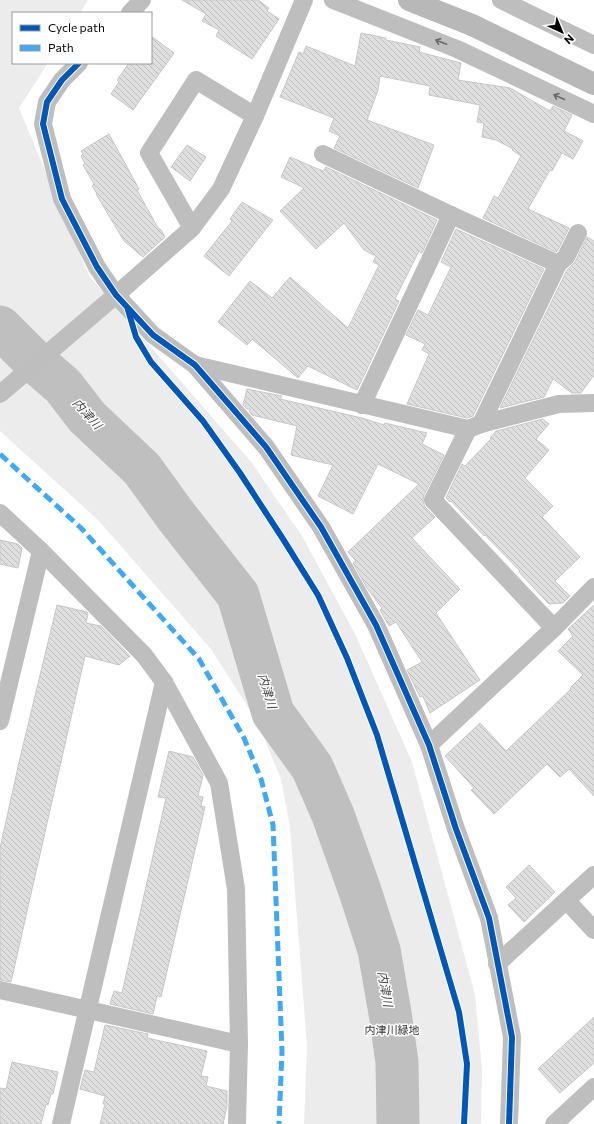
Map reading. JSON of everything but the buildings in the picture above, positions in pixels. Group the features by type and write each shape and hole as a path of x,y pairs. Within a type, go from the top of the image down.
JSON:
{"main road":[{"path":"409,0 472,25 594,84"}],"street":[{"path":"131,12 142,0"},
{"path":"0,394 192,228 221,189 255,116 304,0"},
{"path":"333,0 457,49 594,114"},
{"path":"501,0 594,46"},
{"path":"78,64 62,80 47,102 43,124 62,199 97,267 110,300 153,335 195,365 266,446 321,527 376,625 429,745 456,829 489,918 512,1038 509,1124"},
{"path":"192,228 149,153 196,80 255,116"},
{"path":"324,154 558,264"},
{"path":"362,405 451,215"},
{"path":"554,628 433,500 474,427 558,264 566,257 578,233"},
{"path":"195,365 362,405 474,427 559,404 594,404"},
{"path":"0,514 41,551 144,655 164,682 219,783 236,889 239,1044 237,1124"},
{"path":"0,721 41,551"},
{"path":"429,745 554,628 594,587"},
{"path":"61,1124 164,682"},
{"path":"497,964 594,875"},
{"path":"567,901 594,930"},
{"path":"0,990 239,1044"},
{"path":"554,1124 594,1087"}],"green space":[{"name":"内津川緑地","path":"0,0 88,0 81,12 12,12 12,64 47,64 19,108 89,276 252,463 302,536 356,636 412,762 475,995 482,1070 481,1124 304,1124 307,1046 290,827 281,779 257,721 211,649 99,521 0,431"}],"waterway":[{"name":"内津川","path":"0,327 32,359 63,386 87,417 142,469 176,516 238,595 273,713 312,767 333,815 379,950 397,1062 398,1124"}],"marked path":[{"path":"0,454 81,528 199,659 244,738 261,779 273,825 282,1051 279,1124"}],"cycle path":[{"path":"78,64 62,80 47,102 43,124 62,199 97,267 116,295 153,335 195,365 266,447 321,527 376,625 429,745 456,829 489,918 512,1037 509,1124"},
{"path":"128,310 136,337 151,362 203,421 240,473 283,539 318,595 347,658 377,735 459,1012 467,1064 464,1124"}]}
